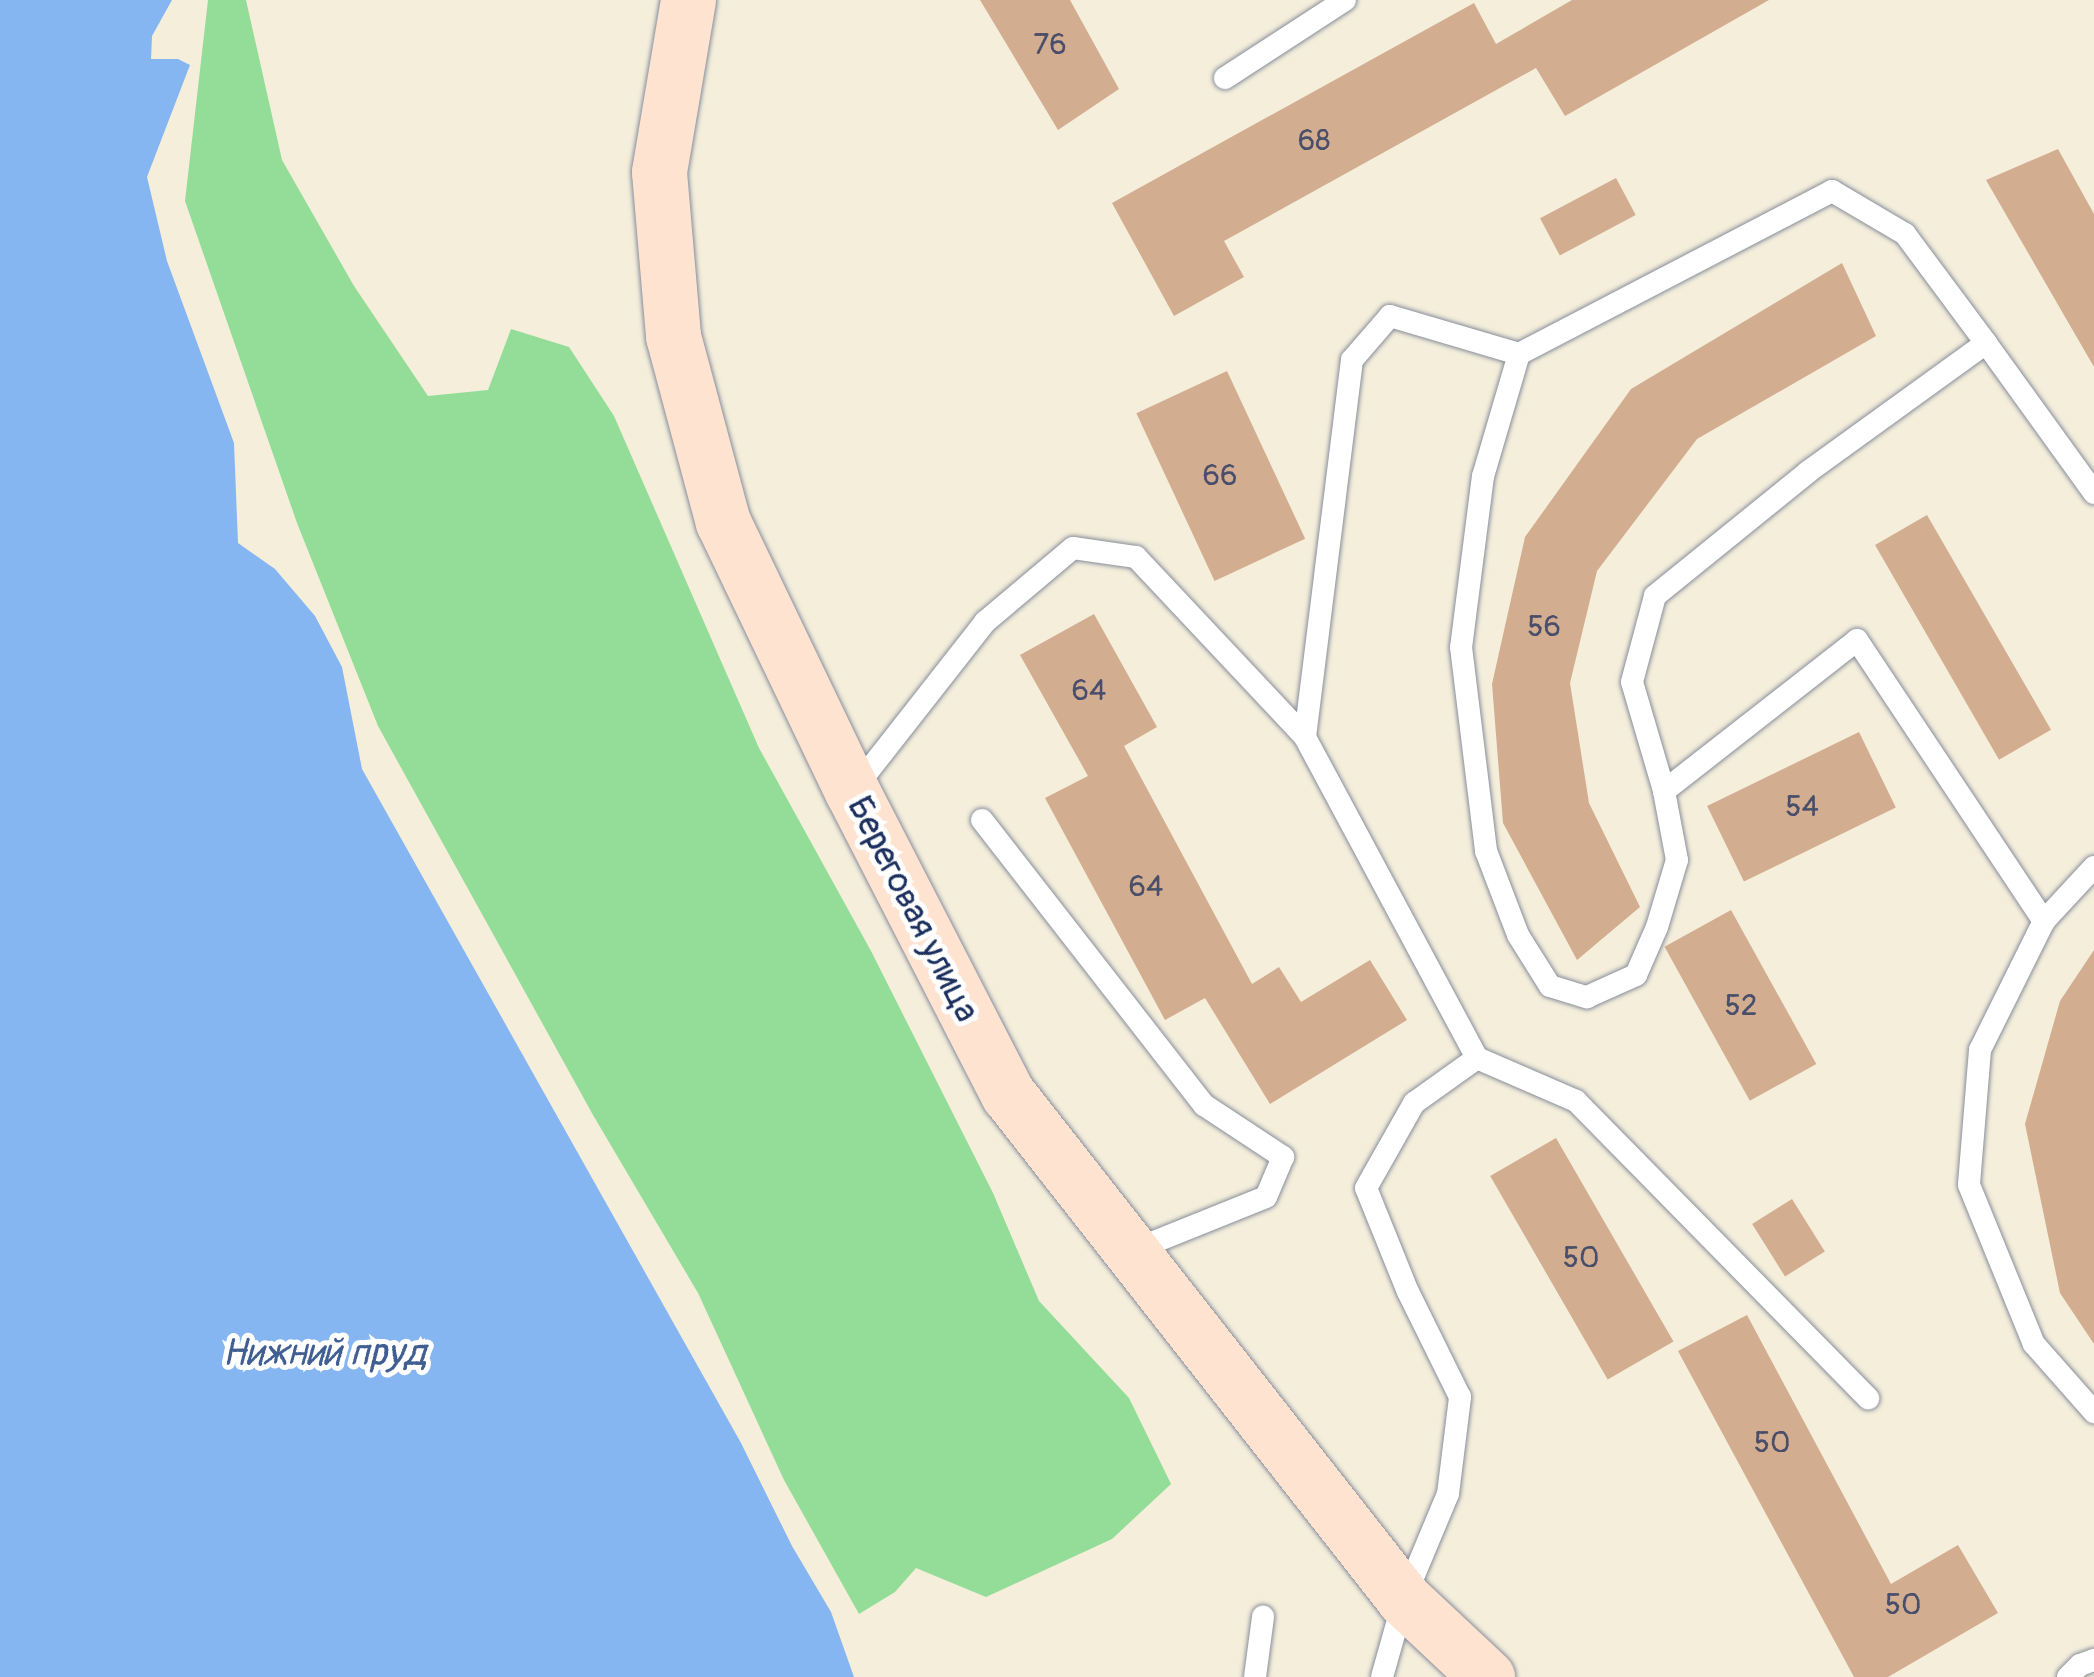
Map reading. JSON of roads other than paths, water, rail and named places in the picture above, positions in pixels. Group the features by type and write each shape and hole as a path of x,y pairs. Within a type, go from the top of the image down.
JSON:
{"main road":[{"name":"Береговая улица","path":"688,0 659,172 673,336 722,522 852,791 1008,1094 1128,1252 1404,1599 1487,1677"}],"lane":[{"path":"1225,78 1345,0"},
{"path":"1305,737 1352,360 1390,316 1519,354 1832,191 1905,234 2094,493"},
{"path":"1519,354 1482,476 1460,646 1486,851 1518,935 1550,986 1588,998 1636,975 1657,927 1677,860 1664,791 1632,682 1655,596 1808,472 1986,343"},
{"path":"852,791 985,622 1073,548 1136,557 1305,737 1476,1058 1576,1101 1868,1398"},
{"path":"1664,791 1857,640 2044,921"},
{"path":"982,820 1204,1105 1283,1157 1266,1197 1128,1252"},
{"path":"2094,867 2044,921 1980,1050 1969,1186 2034,1344 2094,1412"},
{"path":"1382,1677 1404,1599 1448,1494 1460,1398 1408,1292 1366,1188 1414,1103 1476,1058"},
{"path":"1255,1677 1263,1617"},
{"path":"2068,1677 2080,1665 2094,1660"}],"water":[{"name":"Нижний пруд","path":"0,0 172,0 152,36 151,59 178,59 190,65 147,177 167,261 234,443 238,543 275,569 315,616 342,667 362,769 741,1443 792,1546 831,1612 854,1677 0,1677"}]}
